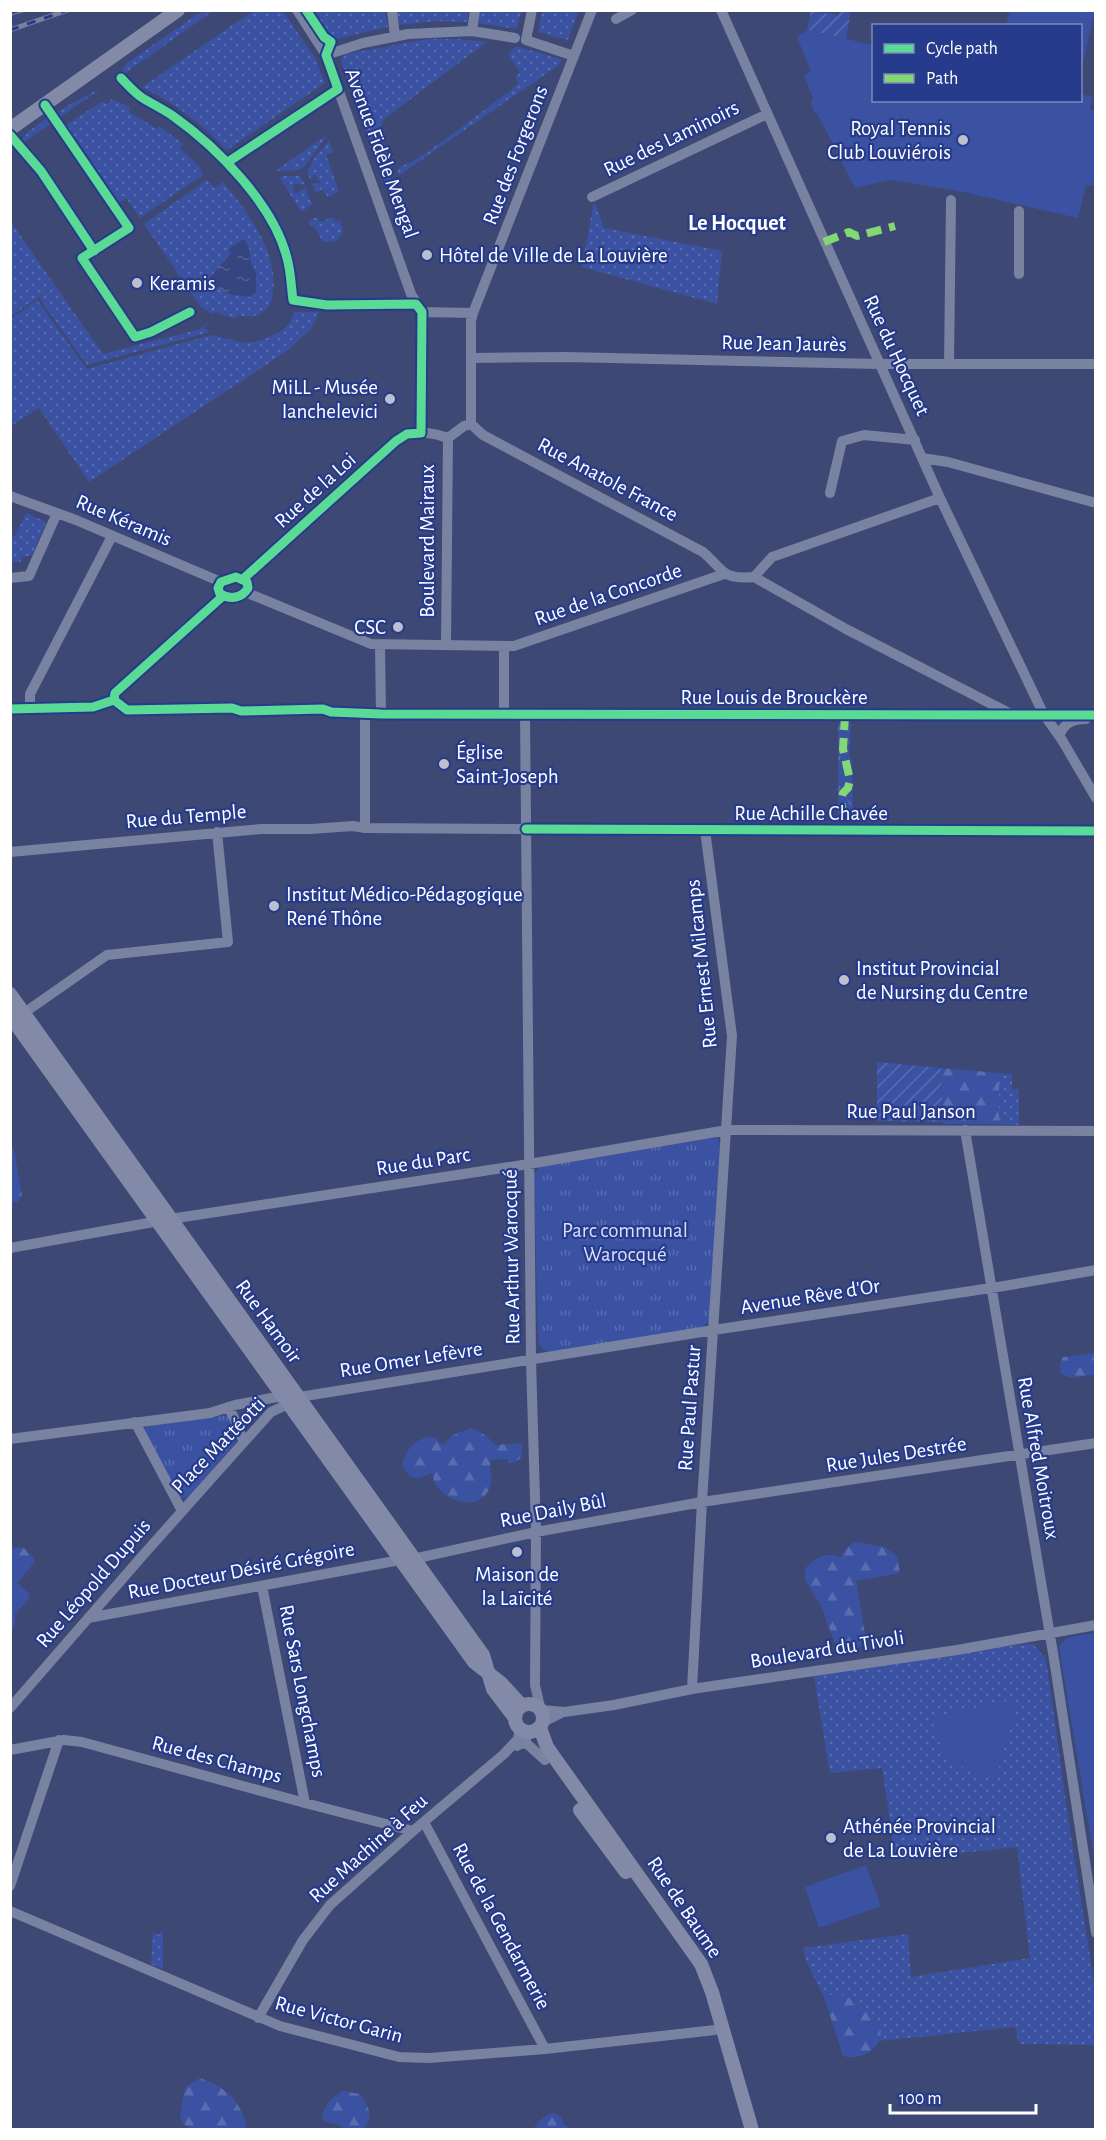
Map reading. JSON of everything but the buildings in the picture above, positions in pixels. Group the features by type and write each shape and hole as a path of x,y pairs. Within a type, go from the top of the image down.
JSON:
{"main road":[{"path":"10,129 178,10"},
{"name":"Rue Hamoir","path":"10,994 17,1015 406,1560 474,1662 489,1674 493,1689 531,1719"},
{"name":"Rue de Baume","path":"531,1719 544,1760 694,1967 715,2030 743,2130"},
{"name":"Rue de Baume","path":"531,1719 549,1750 701,1964 711,1988 752,2130"}],"street":[{"name":"Avenue Fidèle Mengal","path":"297,10 326,55 419,308"},
{"path":"392,10 395,37"},
{"path":"472,31 475,10"},
{"path":"532,10 526,40 574,56"},
{"name":"Rue des Forgerons","path":"471,424 471,321 592,10"},
{"path":"616,19 632,10"},
{"name":"Rue du Hocquet","path":"721,10 940,498 1043,713 1095,798"},
{"path":"326,55 363,43 408,34 472,31 515,38"},
{"path":"228,162 338,89"},
{"path":"140,96 173,116 228,162 245,183 271,221 283,244 288,260 293,300 327,305 419,308 474,313"},
{"name":"Rue des Laminoirs","path":"591,197 767,114"},
{"path":"949,364 951,200"},
{"path":"1019,211 1019,274"},
{"path":"419,308 417,433 435,434 448,438 464,426 471,424"},
{"name":"Rue Jean Jaurès","path":"472,358 577,357 879,364 1095,364"},
{"name":"Rue Anatole France","path":"471,424 483,435 704,552 724,574"},
{"name":"Rue de la Loi","path":"243,579 396,441 407,434 417,433"},
{"path":"830,493 842,441 864,435 915,440"},
{"name":"Boulevard Mairaux","path":"446,645 448,438"},
{"path":"922,458 948,462 1095,503"},
{"name":"Rue Kéramis","path":"10,496 57,513 221,582"},
{"path":"754,577 772,557 940,498"},
{"path":"10,578 28,576 57,513"},
{"path":"30,707 30,694 112,536"},
{"path":"724,574 744,578 754,577 846,629 1010,714"},
{"name":"Rue de la Concorde","path":"380,645 514,646 724,574"},
{"path":"233,577 243,579 248,585 245,592 236,597 224,596 218,591 221,582 233,577"},
{"path":"245,592 371,644 380,645 381,714"},
{"name":"Rue Louis de Brouckère","path":"224,596 116,693 114,700 127,710 323,709 331,712 381,714 1043,713 1095,715"},
{"path":"504,646 504,714"},
{"path":"365,712 365,828"},
{"name":"Rue Arthur Warocqué","path":"525,714 531,1360 536,1532 535,1685 531,1719"},
{"path":"1059,736 1062,727 1077,719 1095,720"},
{"name":"Rue du Temple","path":"10,852 261,829 353,826 526,829"},
{"name":"Rue Achille Chavée","path":"526,829 1095,831"},
{"name":"Rue Ernest Milcamps","path":"705,830 732,1036 727,1130"},
{"path":"17,1015 107,955 228,942 217,832"},
{"name":"Rue du Parc","path":"10,1248 165,1220 529,1164 727,1130"},
{"name":"Rue Paul Janson","path":"727,1130 1095,1131"},
{"name":"Rue Paul Pastur","path":"693,1689 702,1502 727,1130"},
{"name":"Rue Alfred Moitroux","path":"965,1130 1056,1670 1095,1933"},
{"name":"Avenue Rêve d'Or","path":"531,1360 1095,1270"},
{"name":"Rue Omer Lefèvre","path":"290,1398 531,1360"},
{"name":"Place Mattéotti","path":"290,1398 271,1412 182,1511 135,1422 210,1413 228,1407 290,1398"},
{"path":"228,1407 244,1442"},
{"path":"10,1439 135,1422"},
{"name":"Rue Jules Destrée","path":"702,1502 1095,1443"},
{"name":"Rue Daily Bûl","path":"406,1560 536,1532 702,1502"},
{"name":"Rue Léopold Dupuis","path":"10,1708 182,1511"},
{"name":"Rue Docteur Désiré Grégoire","path":"88,1618 406,1560"},
{"name":"Rue Sars Longchamps","path":"262,1586 305,1803"},
{"name":"Boulevard du Tivoli","path":"531,1719 693,1689 951,1650 1095,1625"},
{"name":"Rue Machine à Feu","path":"504,1754 526,1739 531,1719"},
{"name":"Rue Machine à Feu","path":"258,2018 303,1940 330,1905 504,1754 518,1739 531,1719"},
{"path":"10,1887 59,1740"},
{"name":"Rue des Champs","path":"10,1750 59,1740 82,1742 413,1831"},
{"path":"519,1744 529,1744 544,1760"},
{"name":"Rue de la Gendarmerie","path":"424,1822 545,2049"},
{"name":"Rue Victor Garin","path":"10,1911 258,2018 399,2057 429,2058 545,2049 715,2030"}],"green space":[{"path":"202,11 213,11 124,74 122,70 127,63"},
{"path":"253,11 283,11 315,58 325,83 227,150 187,114 142,87"},
{"path":"310,11 385,11 388,27 331,40"},
{"path":"396,11 468,11 468,22 436,21 399,25"},
{"path":"479,11 521,11 517,29 479,23"},
{"path":"542,11 579,11 568,40 538,32"},
{"path":"811,11 838,15 840,11 851,11 846,39 807,30"},
{"path":"1010,11 1095,11 1082,67 1082,24 1006,24"},
{"name":"Royal Tennis Club Louviérois","path":"807,30 872,45 872,102 1082,102 1082,94 1093,97 1090,110 1095,111 1095,186 1086,185 1078,218 954,190 890,180 855,188 817,113 814,113 811,102 813,98 804,75 811,72 797,37"},
{"path":"428,39 487,42 384,119 380,134 393,161 390,181 386,185 341,61 342,57 346,54"},
{"path":"515,46 561,59 559,65 401,174 397,173 400,166 436,146 508,93 518,83 515,77 520,72 508,55"},
{"path":"102,88 22,144 20,143 32,129 43,121"},
{"path":"111,99 130,107 129,112 157,129 159,126 183,144 180,148 202,169 200,171 204,174 140,218 126,198 118,203 65,126 101,102 108,104"},
{"path":"327,135 305,166 299,170 275,171"},
{"path":"329,141 333,152 326,155 339,192 328,197 322,189 316,193 312,184 321,183 314,174 311,181 307,172 315,157"},
{"path":"300,176 305,185 295,184 293,188 295,194 306,187 308,197 313,204 301,212 280,178"},
{"path":"207,180 215,188 223,182 250,218 271,261 272,300 269,306 258,315 238,315 236,319 214,312 212,314 201,307 144,224"},
{"path":"594,201 604,228 722,251 717,304 582,267"},
{"path":"317,217 320,222 333,217 335,222 340,220 343,231 337,241 323,242 314,226 311,227 308,221"},
{"path":"10,221 103,354 200,329 215,316 203,328 210,332 87,365 39,298 55,286 11,316"},
{"path":"37,300 87,369 211,335 245,343 263,340 283,330 291,321 294,312 319,312 311,329 287,351 89,482 39,408 11,426 11,319"},
{"path":"26,513 46,522 32,555 21,557 21,562 12,562 11,535 15,536"},
{"path":"838,723 851,724 849,756 852,761 853,820 838,819"},
{"path":"877,1062 941,1068 943,1122 877,1121"},
{"path":"941,1068 999,1073 999,1124 943,1124"},
{"path":"999,1073 1012,1074 1012,1089 1019,1090 1019,1125 999,1124"},
{"name":"Parc communal Warocqué","path":"717,1136 720,1145 709,1321 701,1329 553,1352 542,1349 538,1339 534,1173 543,1165"},
{"path":"11,1150 14,1150 22,1196 17,1202 11,1203"},
{"path":"1095,1353 1095,1375 1073,1378 1060,1372 1063,1357"},
{"path":"229,1415 240,1437 191,1494 186,1498 181,1498 143,1430 149,1426"},
{"path":"471,1428 485,1435 496,1445 522,1443 522,1457 514,1463 508,1463 508,1459 491,1460 491,1484 486,1495 479,1500 464,1502 448,1496 436,1485 432,1472 422,1478 414,1478 408,1473 402,1463 407,1452 418,1441 434,1437 443,1445 453,1435"},
{"path":"855,1542 885,1547 897,1557 900,1573 856,1581 866,1640 857,1650 835,1644 821,1606 805,1580 805,1569 813,1561 825,1555 841,1557 846,1548"},
{"path":"11,1548 24,1548 34,1558 34,1563 17,1583 29,1593 29,1599 15,1614 15,1624 11,1633"},
{"path":"1096,1633 1095,1864 1059,1647 1070,1638"},
{"path":"1033,1644 1046,1659 1095,1989 1095,2045 1019,2044 1015,2027 879,2041 880,2027 830,1995 825,2000 809,1968 803,1948 908,1934 911,1977 1030,1958 1017,1847 896,1860 882,1768 830,1773 813,1671 957,1650"},
{"path":"1011,1700 1015,1703 1016,1708 996,1778 970,1771 955,1762 943,1749 932,1718"},
{"path":"866,1865 881,1906 819,1928 805,1887"},
{"path":"163,1930 163,1969 151,1964 153,1932 160,1935"},
{"path":"830,1995 848,1997 878,2023 881,2034 879,2041 864,2055 843,2056 825,2000"},
{"path":"200,2078 230,2095 244,2116 247,2126 245,2129 191,2129 182,2123 180,2115 185,2088"},
{"path":"343,2091 360,2094 366,2103 370,2115 364,2129 343,2129 340,2125 326,2122 322,2118 329,2102"},
{"path":"555,2113 561,2117 564,2125 572,2129 534,2129 542,2118"}],"water":[{"path":"244,239 256,272 256,292 250,297 232,295 206,282 231,253 227,249"}],"railway":[{"path":"10,13 22,10"},
{"path":"10,30 68,10"}],"marked path":[{"path":"824,242 849,232 857,236 895,226"},
{"path":"845,715 843,749 850,780 841,800 846,831"}],"cycle path":[{"path":"228,162 338,89 326,55 331,42 324,37 306,10"},
{"path":"121,78 133,91 173,116 208,144 257,198 280,238 288,263 293,300 327,305 416,304 422,312 421,433 407,434 396,441 243,579"},
{"path":"45,105 129,228 82,258 135,337 151,332 190,312"},
{"path":"10,135 41,171 94,251"},
{"path":"236,577 247,582 246,591 236,597 220,594 218,588 221,582 236,577"},
{"path":"114,700 115,693 223,596"},
{"path":"10,709 93,707 114,700 127,710 323,709 331,712 381,714 1096,715"},
{"path":"526,829 1096,831"}],"place":[{"name":"Royal Tennis Club Louviérois","path":"963,140"},
{"name":"Hôtel de Ville de La Louvière","path":"427,255"},
{"name":"Keramis","path":"137,283"},
{"name":"MiLL - Musée Ianchelevici","path":"390,399"},
{"name":"CSC","path":"398,627"},
{"name":"Église Saint-Joseph","path":"444,764"},
{"name":"Institut Médico-Pédagogique René Thône","path":"274,906"},
{"name":"Institut Provincial de Nursing du Centre","path":"844,980"},
{"name":"Maison de la Laïcité","path":"517,1552"},
{"name":"Athénée Provincial de La Louvière","path":"831,1838"}],"district":[{"name":"Le Hocquet","path":"737,222"}]}
